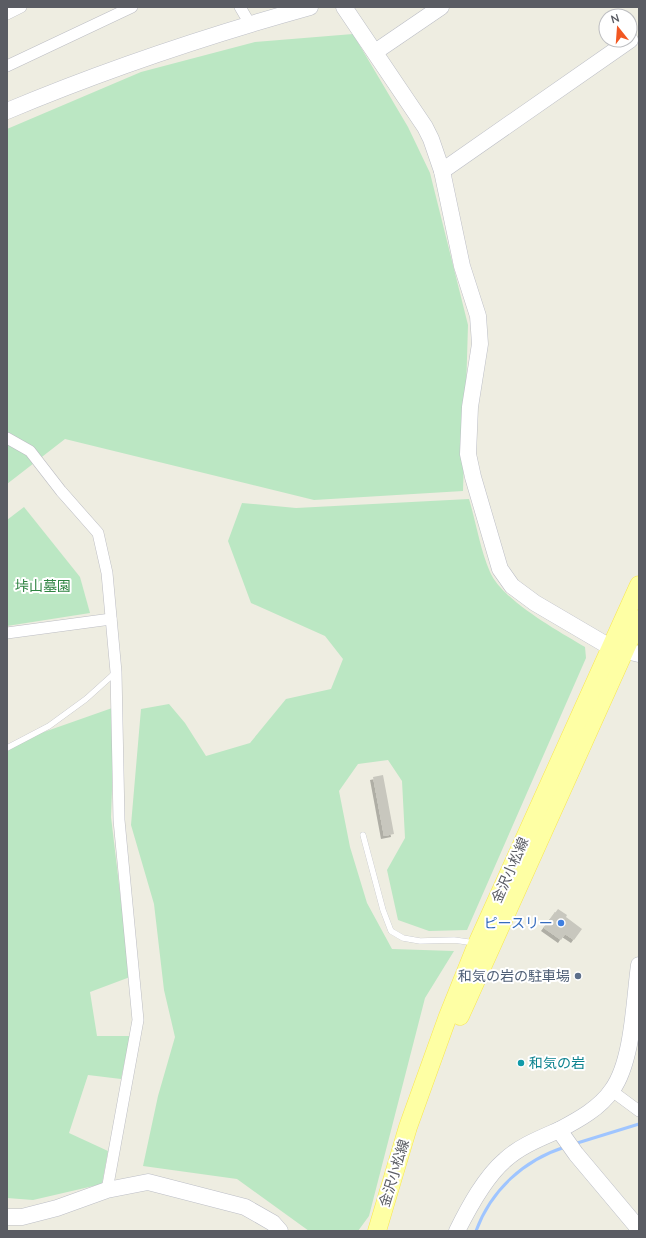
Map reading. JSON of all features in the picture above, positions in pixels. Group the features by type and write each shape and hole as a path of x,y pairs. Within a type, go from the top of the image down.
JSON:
{"main road":[{"name":"金沢小松線","path":"377,1231 408,1127 448,1016 477,944 625,651 639,585"},
{"name":"金沢小松線","path":"390,1231 419,1129 459,1018 639,620"}],"street":[{"path":"7,14 21,7"},
{"path":"7,66 132,7"},
{"path":"240,7 250,24"},
{"path":"7,111 120,66 250,24 310,7"},
{"path":"344,7 425,127 431,139 442,171 454,233 478,316 480,334 479,352 468,420 470,465 500,569 512,586 535,603 625,651"},
{"path":"374,52 441,7"},
{"path":"442,171 619,48"},
{"path":"7,438 30,451 61,492 98,533 107,573 116,672 119,820 138,1020 108,1190"},
{"path":"7,634 111,619"},
{"path":"457,1231 481,1188 505,1160 536,1140 562,1134 595,1108 612,1091 620,1076 628,1048 639,966"},
{"path":"612,1091 639,1111"},
{"path":"562,1134 576,1154 639,1229"},
{"path":"7,1217 22,1217 57,1208 108,1190 148,1182 245,1207 273,1223 280,1231"}],"lane":[{"path":"7,748 49,726 86,699 116,672"},
{"path":"363,835 383,910 391,931 403,938 420,941 454,940 477,944"}],"green space":[{"path":"353,34 408,127 430,173 468,325 463,491 314,500 65,439 7,484 7,129 141,72 255,42"},
{"path":"469,499 483,554 496,583 518,604 585,647 586,658 467,930 429,931 398,920 387,870 405,838 402,781 388,760 358,764 339,791 350,847 367,903 392,949 454,951 425,998 369,1216 358,1231 309,1231 237,1179 143,1166 158,1096 175,1037 164,990 154,904 131,825 141,709 169,704 185,723 206,756 250,743 286,699 331,689 343,659 325,636 251,603 228,541 242,503 296,508"},
{"name":"垰山墓園","path":"24,507 80,577 90,613 7,626 7,520"},
{"path":"115,707 111,817 130,977 90,992 97,1036 130,1036 121,1079 88,1075 69,1133 108,1151 102,1184 33,1200 7,1198 7,745"}],"building":[{"path":"383,775 394,834 384,836 373,777"},
{"name":"ピースリー","path":"558,909 582,929 574,940 565,934 561,940 544,928"}],"waterway":[{"path":"574,1144 639,1124"},
{"path":"476,1231 490,1202 511,1178 536,1160 565,1147"}],"place":[{"name":"ピースリー","path":"561,923"},
{"name":"和気の岩の駐車場","path":"578,976"},
{"name":"和気の岩","path":"521,1063"}]}
